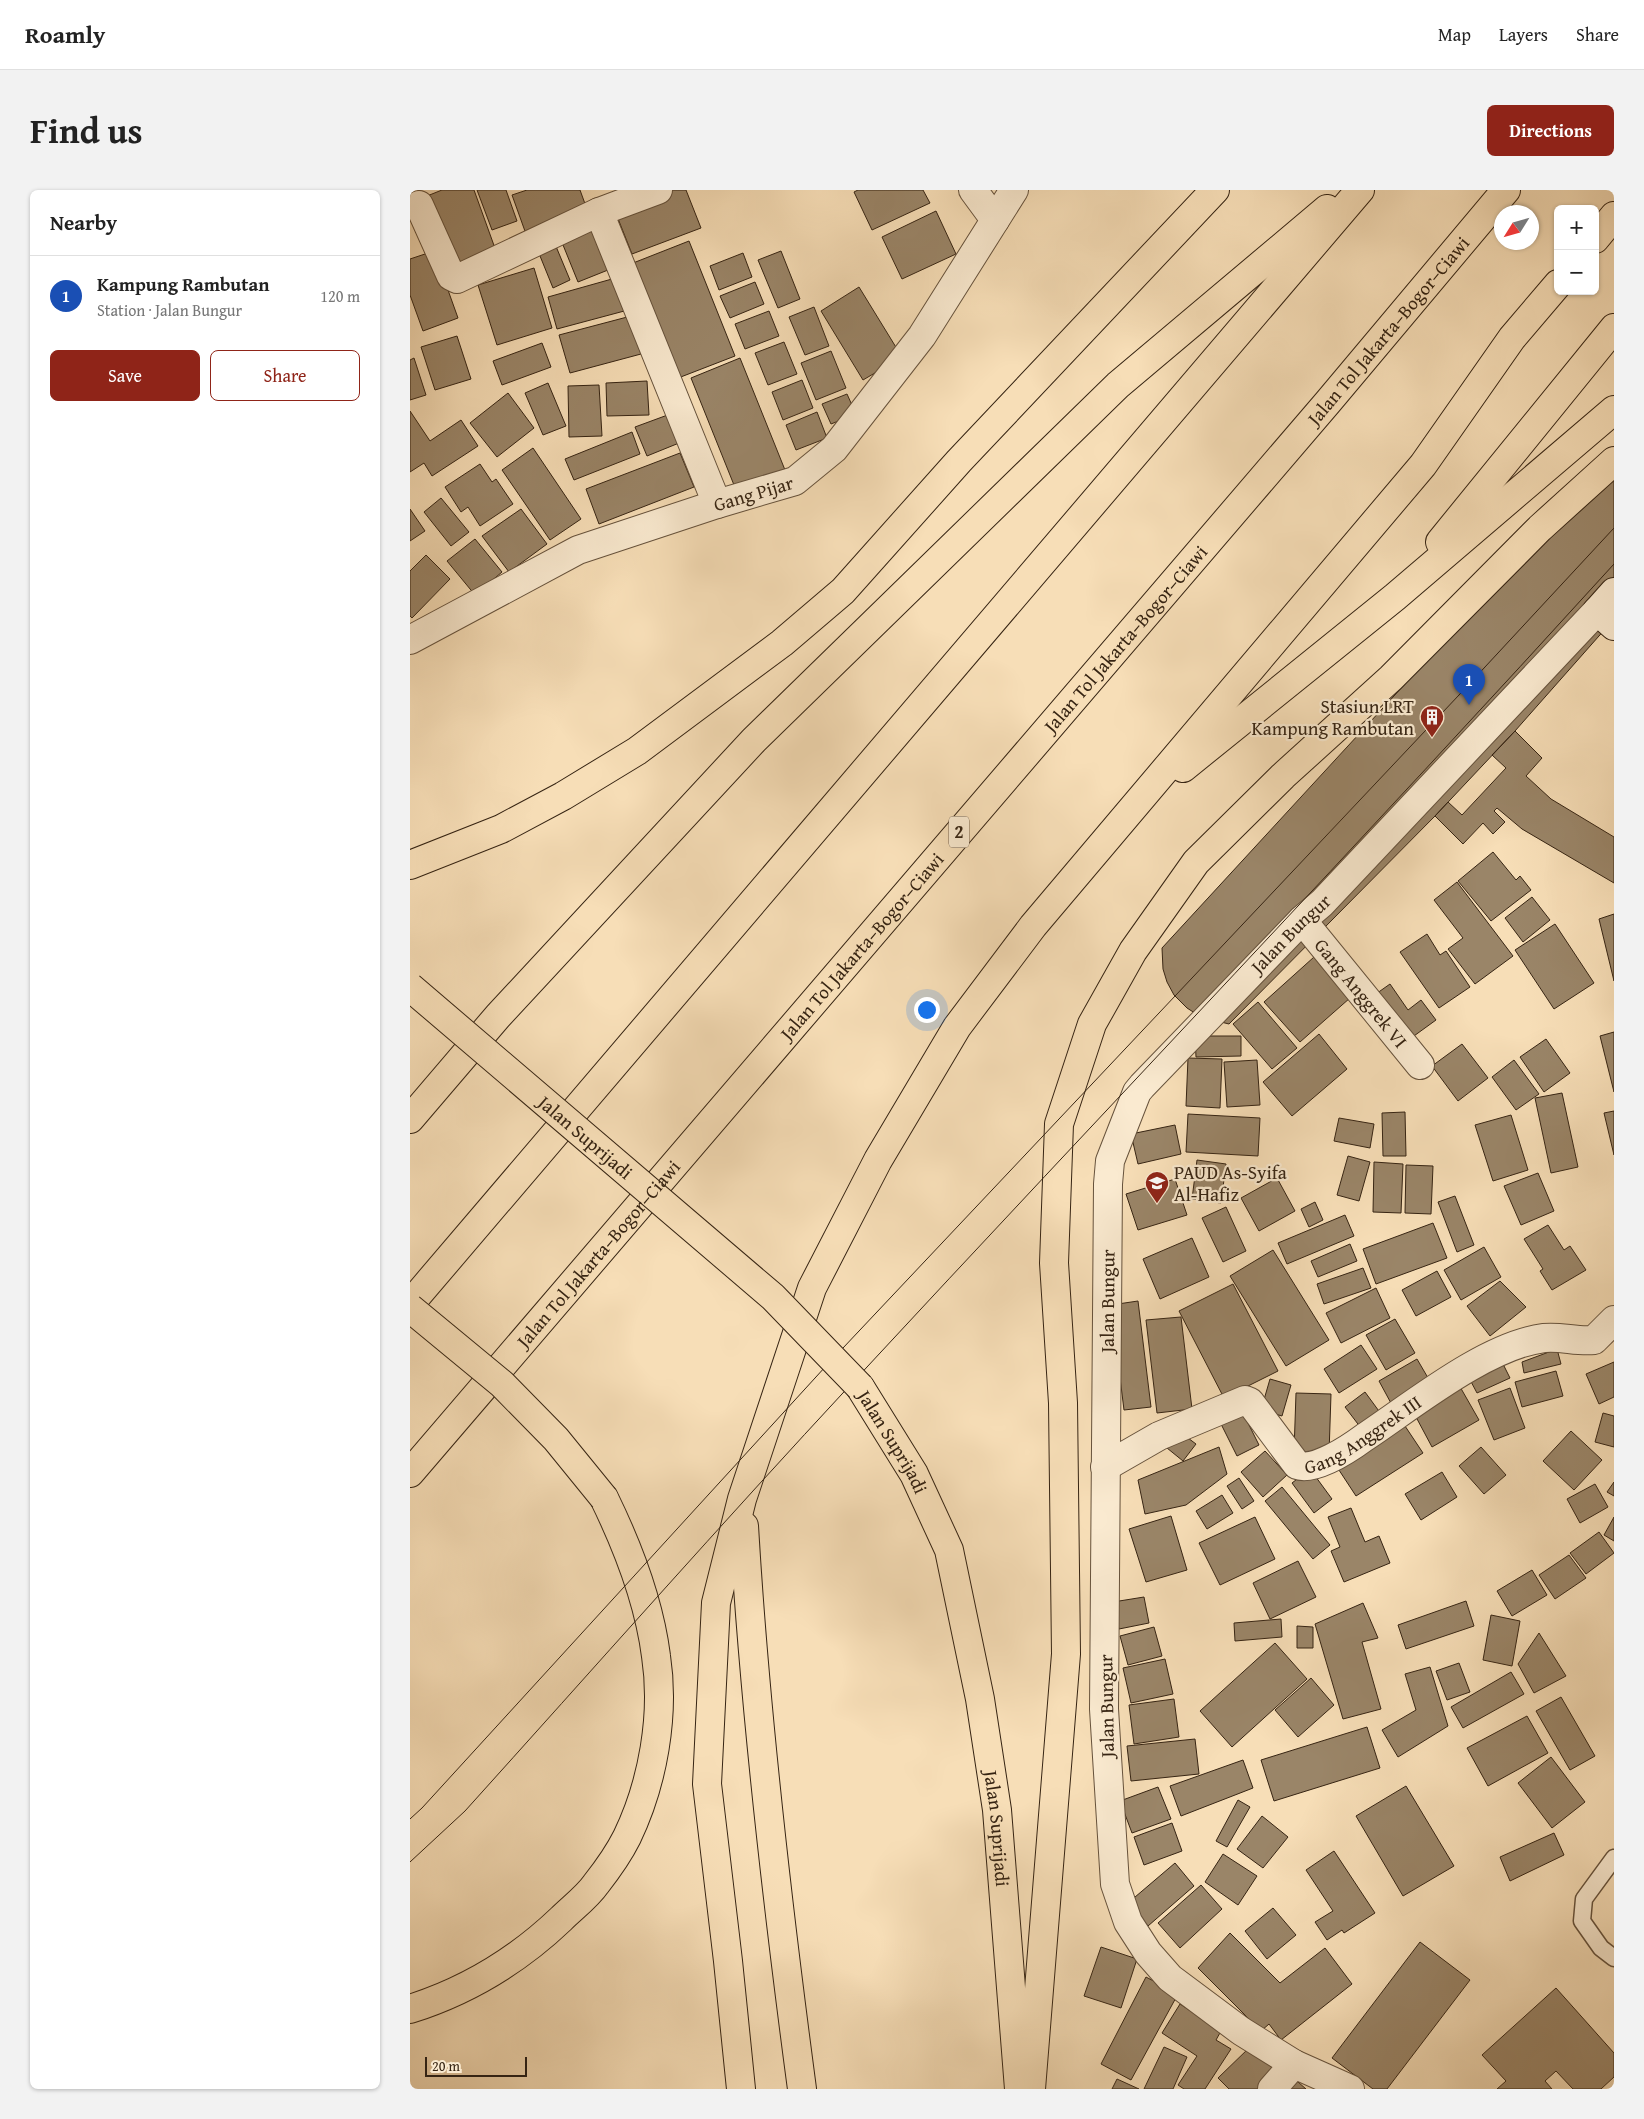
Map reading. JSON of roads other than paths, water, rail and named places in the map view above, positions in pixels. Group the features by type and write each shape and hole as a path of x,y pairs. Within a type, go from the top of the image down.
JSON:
{"main road":[{"path":"410,865 501,829 563,796 637,751 782,643 843,590 959,461 1216,190"},
{"path":"410,1119 505,1009 754,740 1118,385 1349,190"},
{"path":"410,1304 1360,190"},
{"name":"Jalan Tol Jakarta–Bogor–Ciawi","path":"410,1473 1328,402 1506,190"},
{"path":"1599,234 1614,216"},
{"path":"741,2089 707,1784 716,1603 742,1499 812,1288 878,1160 957,1027 1033,926 1423,465 1512,338 1554,289"},
{"path":"1395,597 1614,328"},
{"path":"1131,810 1395,597 1614,410"},
{"path":"1031,2089 1066,1654 1063,1404 1054,1263 1059,1124 1092,1024 1133,951 1196,862 1283,776 1391,678 1540,528 1614,461"},
{"name":"Jalan Suprijadi","path":"410,987 773,1298 860,1387 914,1474 949,1550 980,1699 997,1810 1019,2089"},
{"path":"410,1308 502,1384 556,1439 604,1498 625,1541 640,1587 656,1655 659,1684 657,1722 643,1794 627,1837 595,1886 535,1944 482,1979 410,2009"},
{"path":"742,1499 750,1628 786,1963 802,2089"}],"street":[{"path":"420,201 453,279 457,279 599,212 658,190"},
{"path":"973,190 995,220"},
{"name":"Gang Pijar","path":"410,640 578,550 717,504 795,481 834,449 922,336 1014,190"},
{"path":"599,212 717,504"},
{"name":"Jalan Bungur","path":"1350,2089 1294,2064 1240,2031 1170,1978 1148,1953 1128,1922 1115,1884 1104,1709 1108,1184 1113,1153 1137,1092 1142,1086 1302,920 1322,904 1608,610"},
{"name":"Gang Anggrek VI","path":"1302,920 1420,1065"},
{"name":"Gang Anggrek III","path":"1105,1467 1159,1436 1245,1400 1250,1402 1297,1465 1309,1466 1350,1448 1454,1376 1510,1347 1544,1338 1594,1340 1614,1320"},
{"path":"1272,2089 1294,2064"}],"lane":[{"path":"1614,1858 1584,1900 1582,1921 1601,1948 1614,1958"}],"tram line":[{"path":"410,1819 826,1366 1614,528"},
{"path":"410,1862 465,1811 805,1434 1614,564"}],"place":[{"name":"Kampung Rambutan","path":"1469,705"},
{"name":"Stasiun LRT Kampung Rambutan","path":"1432,738"},
{"name":"PAUD As-Syifa Al-Hafiz","path":"1157,1204"}]}
